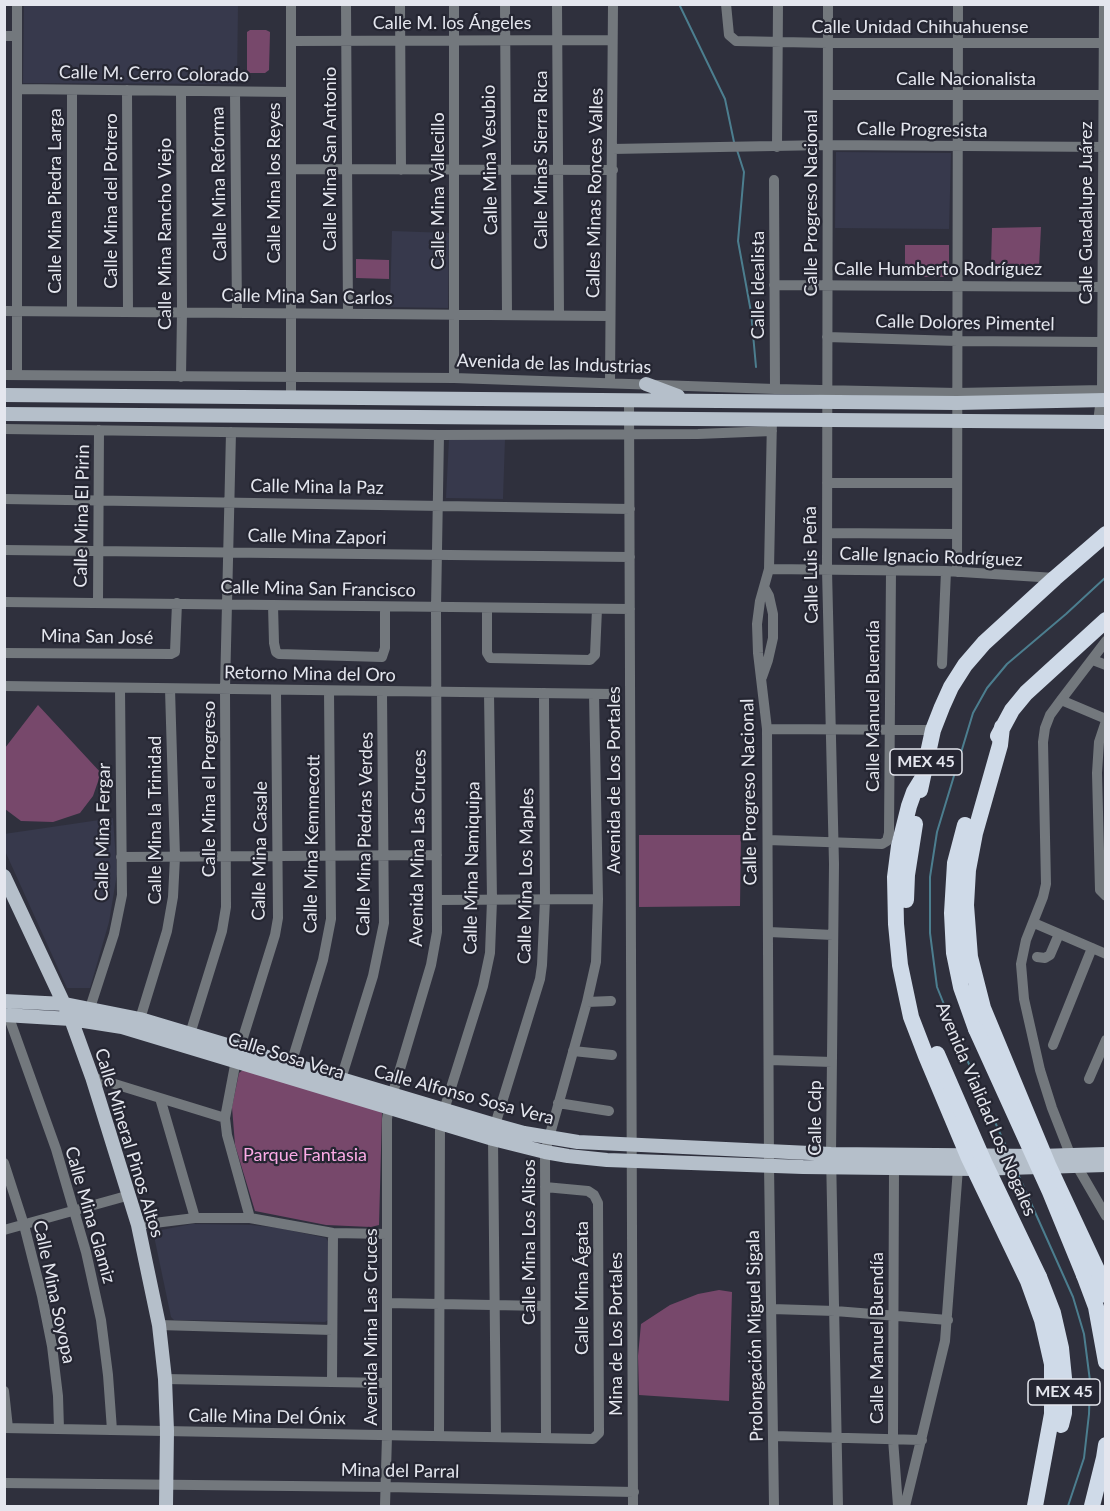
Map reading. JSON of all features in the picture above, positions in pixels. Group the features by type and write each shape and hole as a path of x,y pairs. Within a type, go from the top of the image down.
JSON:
{"highway":[{"name":"Avenida Vialidad Los Nogales","path":"1035,1506 1044,1491 1056,1455 1064,1413 1061,1348 1053,1313 1039,1278 984,1162 923,1017 913,979 908,945 907,875 922,779 933,730 951,687 965,664 984,643 1106,534"},
{"name":"Avenida Vialidad Los Nogales","path":"1106,620 1026,693 1002,727 967,818 955,863 952,913 954,953 961,987 976,1029 1050,1192 1084,1275 1096,1307 1106,1362"},
{"path":"1002,727 1000,745 970,852 966,885 967,928 974,977 983,1008 1044,1161 1098,1272 1106,1295"},
{"path":"922,779 909,806 899,846 895,877 900,965 911,1017 967,1164 1028,1281 1042,1320 1052,1364 1052,1414 1035,1506"},
{"path":"1092,1506 1106,1445"},
{"path":"1102,1506 1106,1497"}],"main road":[{"path":"646,384 688,400"},
{"name":"Avenida de las Industrias","path":"4,394 629,400 826,396 1102,397"},
{"path":"4,414 629,419 772,425 826,419 1102,422"},
{"name":"Calle Mineral Pinos Altos","path":"4,876 71,1019 92,1077 138,1225 159,1325 165,1379 166,1506"},
{"name":"Calle Alfonso Sosa Vera","path":"6,1010 65,1004 140,1019 190,1034 238,1055 291,1064 340,1078 391,1100"},
{"name":"Calle Sosa Vera","path":"6,1010 122,1027 238,1055 494,1132 545,1152 632,1161 769,1159"},
{"name":"Calle Alfonso Sosa Vera","path":"494,1132 769,1159 903,1164 1073,1160 1106,1154"},
{"name":"Calle Alfonso Sosa Vera","path":"1073,1160 1106,1165"},
{"name":"Calle Alfonso Sosa Vera","path":"831,1161 903,1164"}],"street":[{"path":"17,375 18,4"},
{"name":"Calle Mina los Reyes","path":"291,4 291,398"},
{"name":"Calle Mina San Antonio","path":"346,4 348,314"},
{"path":"400,4 401,170"},
{"name":"Calle Mina Vallecillo","path":"453,378 454,4"},
{"name":"Calle Mina Vesubio","path":"505,4 507,315"},
{"name":"Calle Minas Sierra Rica","path":"557,4 559,315"},
{"name":"Calles Minas Ronces Valles","path":"610,382 613,4"},
{"name":"Calle Unidad Chihuahuense","path":"726,4 729,35 736,41 1105,43"},
{"path":"777,147 778,4"},
{"name":"Calle Progreso Nacional","path":"826,396 828,4"},
{"path":"942,664 957,534 958,4"},
{"name":"Calle Guadalupe Juárez","path":"1102,422 1104,4"},
{"path":"4,36 17,36"},
{"name":"Calle M. los Ángeles","path":"291,41 612,40"},
{"name":"Calle M. Cerro Colorado","path":"18,89 291,92"},
{"name":"Calle Mina Piedra Larga","path":"72,90 72,311"},
{"name":"Calle Mina del Potrero","path":"127,90 128,312"},
{"name":"Calle Mina Rancho Viejo","path":"181,91 181,377"},
{"name":"Calle Mina Reforma","path":"235,92 237,313"},
{"name":"Calle Nacionalista","path":"828,95 1105,95"},
{"name":"Calle Progresista","path":"612,149 827,146 1104,147"},
{"path":"291,169 613,171"},
{"name":"Calle Idealista","path":"774,180 775,389"},
{"path":"4,232 17,232"},
{"name":"Calle Humberto Rodríguez","path":"774,285 1102,286"},
{"name":"Calle Mina San Carlos","path":"4,311 610,316"},
{"name":"Calle Dolores Pimentel","path":"827,337 1102,342"},
{"name":"Avenida de las Industrias","path":"4,375 453,378 610,382 775,389 826,396"},
{"name":"Calle Luis Peña","path":"826,396 830,729"},
{"name":"Avenida de Los Portales","path":"629,400 632,1161"},
{"path":"4,429 439,435 629,434 772,425"},
{"name":"Calle Progreso Nacional","path":"769,1159 767,729 757,624 769,569 772,425"},
{"name":"Calle Mina El Pirin","path":"98,602 99,430"},
{"name":"Calle Mina el Progreso","path":"190,1034 224,919 225,689 231,432"},
{"name":"Avenida Mina Las Cruces","path":"385,1506 387,1234 391,1100 431,965 436,939 436,608 439,435"},
{"path":"827,483 957,483"},
{"name":"Calle Mina la Paz","path":"4,499 630,509"},
{"path":"827,533 957,534"},
{"name":"Calle Mina Zapori","path":"4,550 630,557"},
{"name":"Calle Ignacio Rodríguez","path":"769,569 951,571 1055,578"},
{"name":"Calle Manuel Buendía","path":"832,842 882,844 887,841 889,834 891,570"},
{"path":"762,677 773,638 773,614 769,596 764,587"},
{"name":"Calle Mina San Francisco","path":"4,602 630,609"},
{"name":"Mina San José","path":"4,653 171,654 175,651 177,603"},
{"path":"273,605 274,643 276,652 279,654 371,657 382,657 385,651 385,607"},
{"path":"487,608 487,655 490,658 592,659 596,654 597,609"},
{"path":"1106,641 1050,715 1045,728 1043,742 1046,884 1034,923 1026,940 1021,963 1024,999 1040,1070 1073,1160 1106,1216"},
{"path":"1093,660 1106,665"},
{"name":"Retorno Mina del Oro","path":"4,686 615,694"},
{"name":"Calle Mina Fergar","path":"90,1008 114,934 122,895 120,688"},
{"name":"Calle Mina la Trinidad","path":"140,1019 171,913 175,856 171,689"},
{"name":"Calle Mina Casale","path":"250,1218 227,1134 225,1118 238,1055 275,935 279,908 276,691"},
{"name":"Calle Mina Kemmecott","path":"291,1064 328,940 332,897 329,691"},
{"name":"Calle Mina Piedras Verdes","path":"340,1078 373,976 382,940 384,855 382,692"},
{"name":"Calle Mina Namiquipa","path":"439,1437 442,1116 483,986 490,953 492,900 489,693"},
{"name":"Calle Mina Los Maples","path":"495,1437 494,1132 540,979 544,949 543,693"},
{"name":"Calle Mina Los Alisos","path":"546,1438 545,1152 596,962 598,899 594,694"},
{"path":"1061,700 1106,720 1099,742 1100,890 1106,896"},
{"path":"767,729 933,730"},
{"name":"Calle Cdp","path":"830,729 833,935 831,1161 838,1506"},
{"path":"768,840 832,842"},
{"path":"121,857 437,855"},
{"path":"437,900 598,899"},
{"path":"1034,923 1106,954"},
{"path":"769,932 833,935"},
{"path":"1037,957 1045,958 1050,955 1059,934"},
{"path":"1053,1046 1092,948"},
{"path":"587,1002 611,1001"},
{"name":"Calle Mina Glamiz","path":"6,1010 56,1149 86,1252 101,1320 112,1430"},
{"path":"1089,1079 1106,1040"},
{"path":"573,1052 612,1056"},
{"path":"770,1060 832,1062"},
{"path":"92,1077 225,1118"},
{"path":"160,1098 195,1218"},
{"path":"558,1103 609,1111"},
{"name":"Prolongación Miguel Sigala","path":"769,1159 774,1506"},
{"name":"Mina de Los Portales","path":"632,1161 633,1506"},
{"name":"Calle Mina Soyopa","path":"4,1163 24,1225 42,1296 52,1346 59,1429"},
{"name":"Calle Manuel Buendía","path":"898,1506 893,1439 894,1317 903,1164"},
{"path":"905,1506 948,1320 967,1164"},
{"name":"Calle Mina Ágata","path":"545,1187 588,1191 594,1195 598,1203 599,1433"},
{"path":"4,1230 130,1196"},
{"path":"138,1225 195,1218 250,1218 333,1233 387,1234"},
{"path":"332,1381 333,1233"},
{"path":"387,1303 545,1306"},
{"path":"772,1309 835,1311 948,1320"},
{"path":"159,1325 332,1330"},
{"path":"165,1379 387,1383"},
{"path":"4,1391 6,1428"},
{"name":"Calle Mina Del Ónix","path":"6,1428 591,1439 599,1433"},
{"path":"774,1436 922,1440"},
{"name":"Mina del Parral","path":"4,1483 634,1492"}],"shaded area":[{"path":"24,5 238,5 237,84 23,83"},
{"path":"836,152 951,153 949,229 835,228"},
{"path":"392,231 449,233 448,308 390,307"},
{"path":"449,439 505,439 503,499 446,498"},
{"path":"113,818 117,874 109,922 90,988 67,988 5,851 4,834"},
{"path":"192,1224 251,1225 279,1228 326,1238 329,1243 328,1320 325,1322 174,1320 171,1317 154,1236 156,1231"}],"green space":[{"path":"250,30 270,32 269,70 265,73 250,73 247,70 247,32"},
{"path":"1041,227 1039,267 991,267 992,228"},
{"path":"905,245 949,245 949,277 905,277"},
{"path":"356,259 389,260 389,279 356,278"},
{"path":"38,705 101,773 93,796 80,813 53,822 21,821 5,809 5,748"},
{"path":"639,835 741,835 740,906 639,907"},
{"name":"Parque Fantasia","path":"244,1069 382,1113 379,1225 371,1227 326,1225 255,1211 235,1145 232,1107 239,1073"},
{"path":"719,1290 732,1292 729,1401 639,1395 638,1356 641,1324 670,1305 698,1294"}],"waterway":[{"path":"679,4 725,99 734,142"},
{"path":"737,150 744,172 738,241 751,312 756,367"},
{"path":"1008,1151 937,987 930,933 930,877 937,832 973,713 987,688 1007,664 1106,577"},
{"path":"1017,1172 1073,1297 1084,1334 1090,1381 1089,1414 1084,1458 1068,1506"}]}
